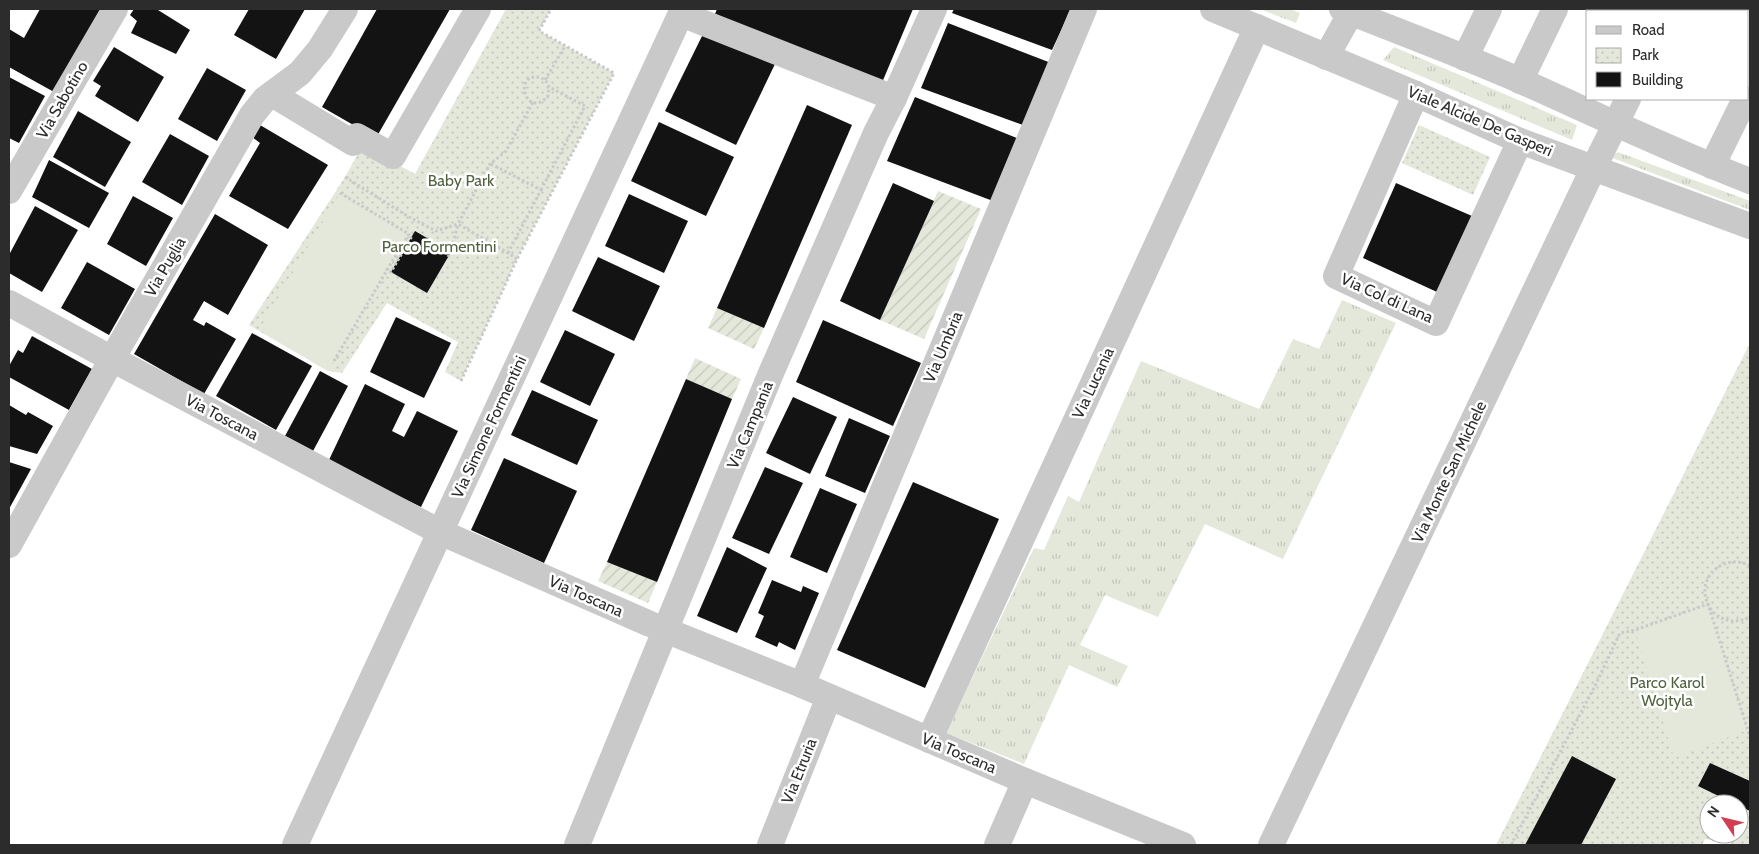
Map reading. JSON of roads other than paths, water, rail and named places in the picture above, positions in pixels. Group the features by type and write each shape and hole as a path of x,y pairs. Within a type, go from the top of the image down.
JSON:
{"street":[{"name":"Via Sabotino","path":"9,191 115,9"},
{"name":"Via Puglia","path":"9,545 112,359 252,115 265,99 300,73 312,59 345,9"},
{"path":"272,94 353,143 357,136 393,156 478,9"},
{"name":"Via Campania","path":"577,845 771,373 876,133 934,9"},
{"name":"Via Umbria","path":"802,685 1084,9"},
{"name":"Viale Alcide De Gasperi","path":"1213,9 1416,94 1520,141 1750,226"},
{"path":"1465,58 1489,9"},
{"path":"1520,81 1555,9"},
{"path":"1326,57 1349,10 1520,81 1615,124 1750,181"},
{"path":"682,11 894,98"},
{"name":"Via Simone Formentini","path":"295,845 682,11"},
{"name":"Via Lucania","path":"929,740 1257,27"},
{"name":"Via Col di Lana","path":"1416,94 1336,276 1436,323 1520,141"},
{"name":"Via Monte San Michele","path":"1271,845 1627,100"},
{"path":"1712,166 1744,100"},
{"name":"Via Toscana","path":"9,303 440,532 664,630 802,685 1025,781 1183,845"},
{"name":"Via Etruria","path":"770,845 829,697"},
{"path":"997,845 1025,781"}],"park label":[{"name":"Baby Park","path":"461,180"},
{"name":"Parco Formentini","path":"439,246"},
{"name":"Parco Karol Wojtyla","path":"1667,691"}]}
